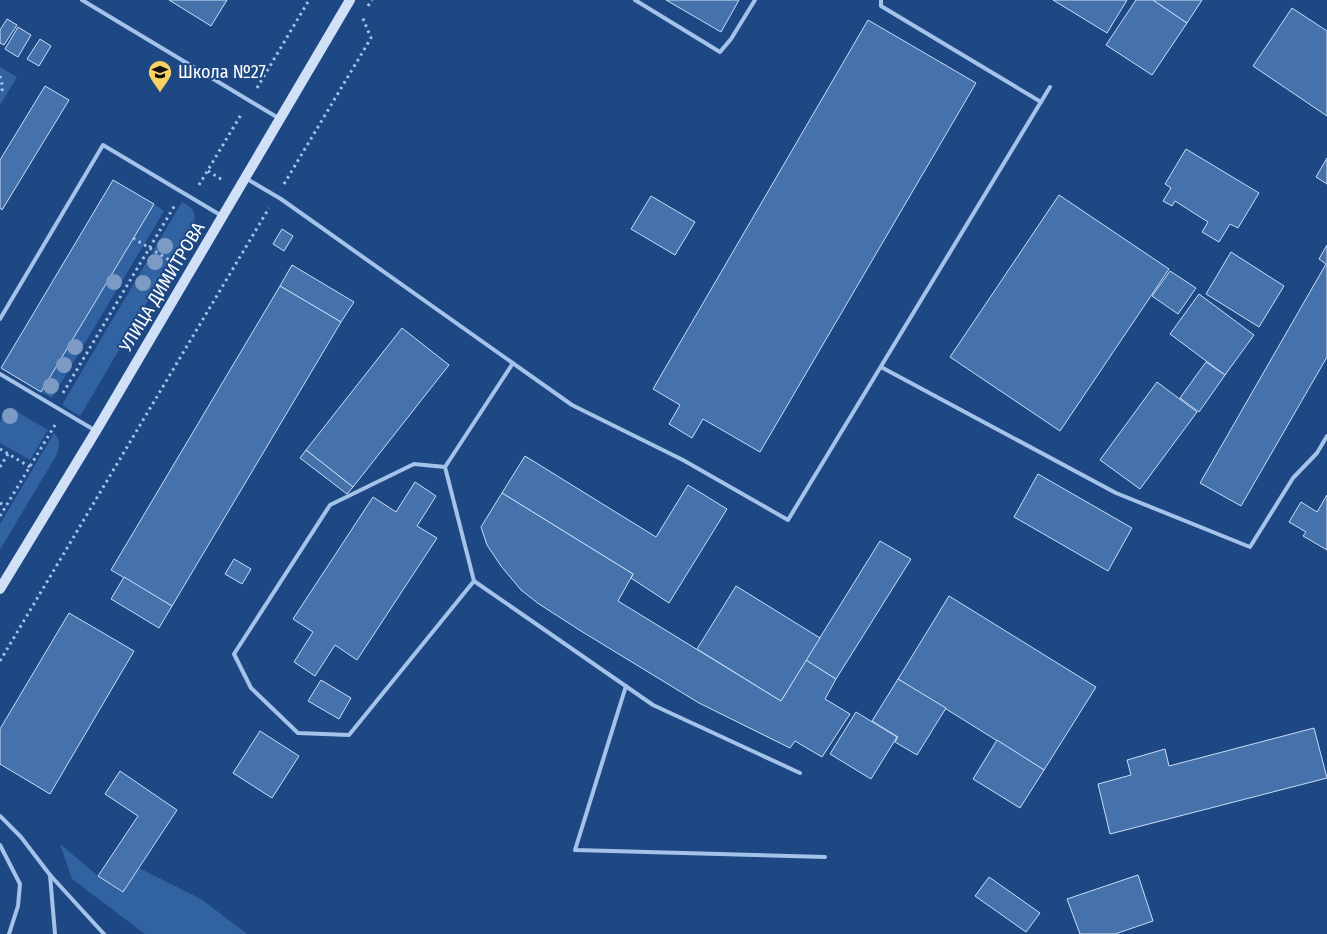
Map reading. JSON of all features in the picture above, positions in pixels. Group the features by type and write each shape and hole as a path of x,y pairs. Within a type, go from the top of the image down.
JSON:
{"main road":[{"name":"УЛИЦА ДИМИТРОВА","path":"0,589 96,431 350,0"}],"lane":[{"path":"82,0 280,119"},
{"path":"635,0 720,52 731,39 756,0"},
{"path":"881,0 881,6 1041,102"},
{"path":"245,178 276,197 572,405 683,460 788,520 1050,87"},
{"path":"0,319 103,145 222,216"},
{"path":"513,364 445,467 474,581 653,705 800,773"},
{"path":"881,367 1116,493 1250,547 1293,478 1317,453 1327,436"},
{"path":"0,374 96,431"},
{"path":"445,467 414,464 330,506 234,654 251,688 298,733 349,735 474,581"},
{"path":"626,686 575,850 824,857"},
{"path":"0,816 21,837 50,875 104,934"},
{"path":"0,845 20,884 18,906 9,934"},
{"path":"50,875 55,934"}],"path":[{"path":"0,661 372,38 362,17 372,0"},
{"path":"0,76 4,88 0,94"},
{"path":"55,407 182,193"},
{"path":"133,238 171,261"},
{"path":"0,516 63,411"},
{"path":"0,449 30,467"},
{"path":"0,467 8,454"},
{"path":"0,503 6,506"}],"shaded area":[{"path":"0,67 17,77 0,105"},
{"path":"182,202 195,215 194,223 80,416 62,405"},
{"path":"154,204 164,211 52,398 41,392"},
{"path":"9,407 48,430 30,460 0,443 0,422"},
{"path":"54,433 59,442 57,454 0,550 0,524"},
{"path":"60,844 98,876 122,892 139,868 201,899 247,934 145,934 72,879"}],"building":[{"path":"169,0 227,0 211,26"},
{"path":"666,0 739,0 721,32"},
{"path":"1053,0 1127,0 1107,33"},
{"path":"1136,0 1153,0 1187,23 1152,75 1106,45"},
{"path":"1153,0 1202,0 1187,23"},
{"path":"1292,8 1327,31 1327,116 1253,66"},
{"path":"7,19 17,25 4,45 0,43 0,30"},
{"path":"868,20 976,83 760,452 703,419 692,438 669,424 680,405 653,389"},
{"path":"18,27 31,35 18,57 5,49"},
{"path":"40,39 51,46 39,66 27,59"},
{"path":"45,86 69,100 2,210 0,208 0,160"},
{"path":"1186,149 1259,193 1238,228 1230,224 1219,242 1202,232 1208,222 1175,201 1172,206 1163,201 1171,188 1165,184"},
{"path":"1327,158 1327,184 1316,177"},
{"path":"113,180 154,204 41,392 1,368"},
{"path":"1059,195 1169,269 1060,431 950,357"},
{"path":"651,196 695,222 675,255 631,229"},
{"path":"282,229 293,236 284,251 273,244"},
{"path":"1327,245 1327,357 1241,506 1200,483 1326,264 1319,259"},
{"path":"1231,252 1284,286 1259,327 1206,294"},
{"path":"292,265 354,302 341,322 280,286"},
{"path":"1170,271 1196,288 1178,314 1152,296"},
{"path":"280,286 341,322 172,606 111,570"},
{"path":"1199,294 1254,335 1225,375 1170,334"},
{"path":"402,328 449,365 353,487 306,450"},
{"path":"1206,362 1225,375 1199,412 1180,398"},
{"path":"1157,382 1197,412 1140,489 1100,460"},
{"path":"306,450 353,487 347,494 300,458"},
{"path":"525,456 656,537 688,485 727,509 669,603 631,578 633,574 502,493"},
{"path":"1038,474 1132,528 1108,571 1014,517"},
{"path":"415,482 436,496 417,526 437,538 357,660 335,645 315,676 294,662 313,632 293,619 373,497 396,512"},
{"path":"502,493 633,574 618,601 781,701 806,660 836,679 825,699 850,714 822,757 795,741 790,748 699,703 581,631 521,590 487,545 481,527"},
{"path":"1327,495 1327,550 1303,536 1306,532 1289,522 1301,502 1317,512"},
{"path":"880,541 911,559 836,679 806,660"},
{"path":"234,559 251,569 242,584 225,574"},
{"path":"124,577 172,606 159,628 111,599"},
{"path":"736,586 820,638 781,701 697,649"},
{"path":"949,596 1096,687 1044,770 898,679"},
{"path":"69,613 134,651 50,794 0,764 0,729"},
{"path":"898,679 946,708 917,755 895,742 898,737 872,721"},
{"path":"321,680 351,698 339,719 308,701"},
{"path":"856,712 897,737 871,779 830,754"},
{"path":"1314,728 1327,778 1110,834 1098,784 1131,775 1127,760 1165,749 1169,766"},
{"path":"260,731 299,756 272,798 233,773"},
{"path":"997,740 1044,770 1020,808 973,779"},
{"path":"120,771 177,810 123,892 98,876 138,816 105,794"},
{"path":"1138,875 1153,921 1115,934 1080,934 1067,899"},
{"path":"989,877 1040,913 1026,932 975,896"}],"place":[{"name":"Школа №27","path":"160,93"}]}
